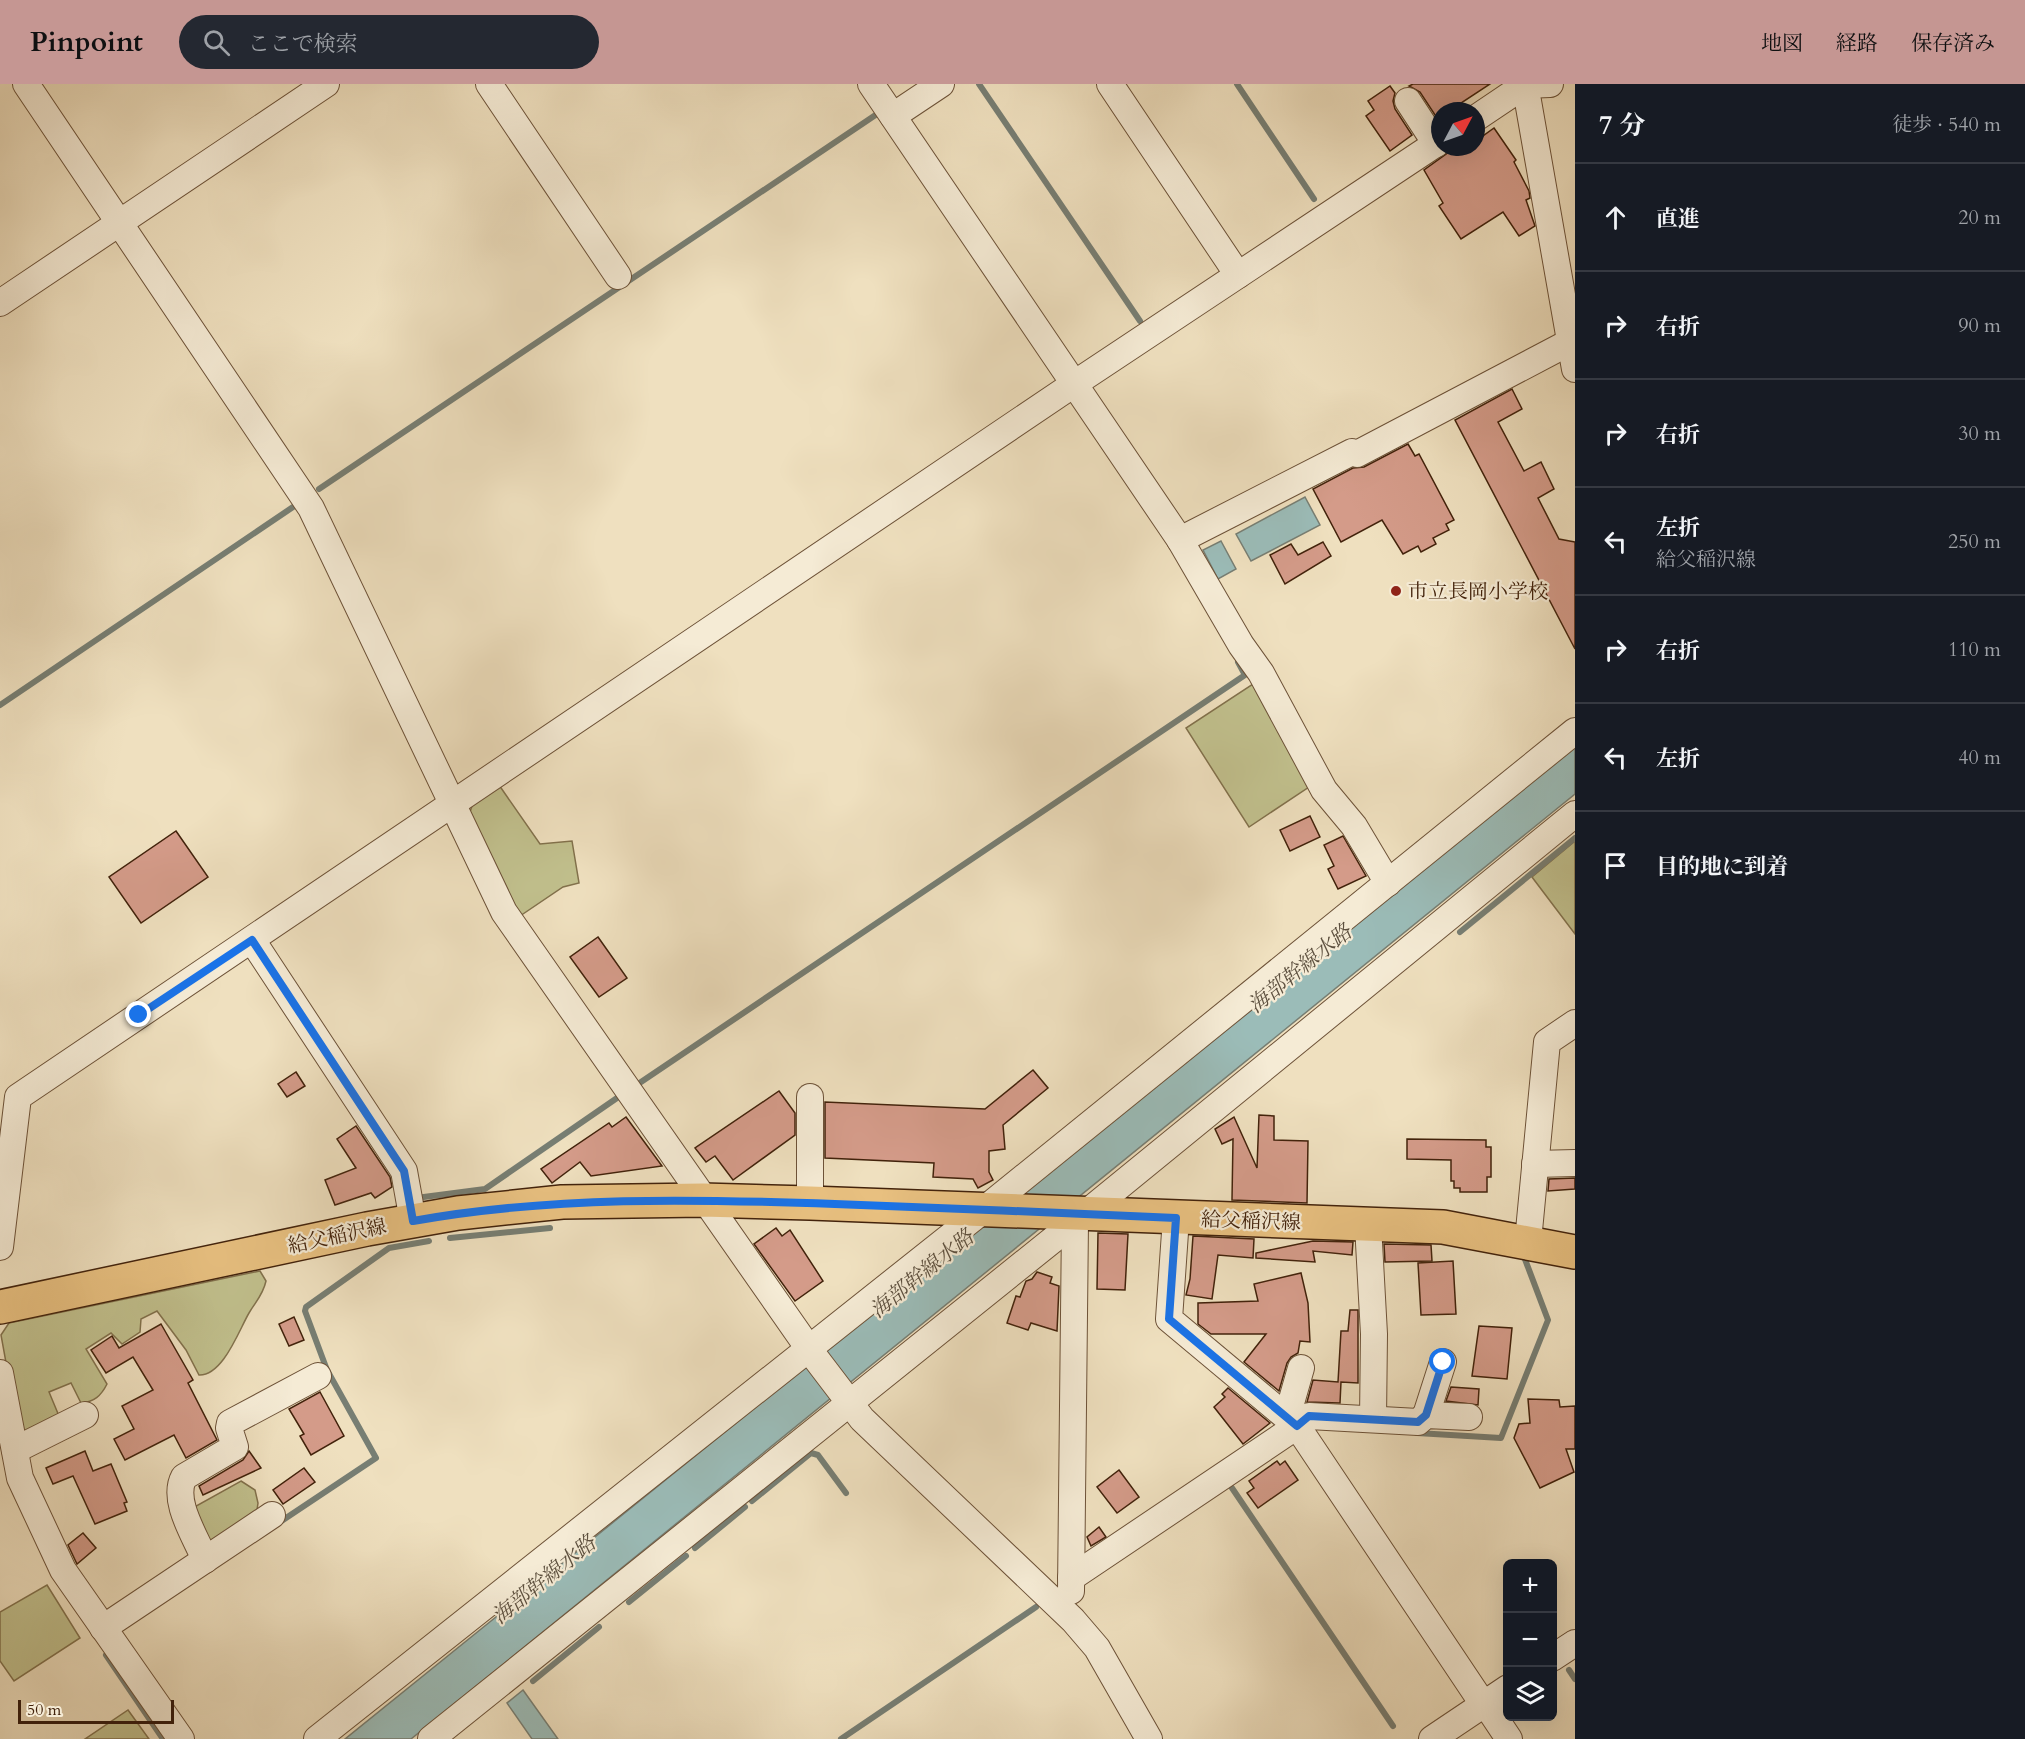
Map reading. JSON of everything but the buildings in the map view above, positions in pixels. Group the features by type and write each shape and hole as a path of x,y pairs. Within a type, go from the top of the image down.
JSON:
{"main road":[{"name":"給父稲沢線","path":"0,1307 413,1221 458,1213 562,1202 703,1200 991,1208 1076,1216 1443,1227 1528,1241 1575,1252"}],"street":[{"path":"26,84 311,508 504,912 811,1353 862,1419 1073,1620 1098,1648 1149,1739"},
{"path":"0,303 326,84"},
{"path":"489,84 618,276"},
{"path":"871,84 1180,540 1241,645 1262,673 1324,790 1354,826 1388,883"},
{"path":"892,116 940,84"},
{"path":"1110,84 1238,275"},
{"path":"1485,112 1525,85 1550,84"},
{"path":"1525,85 1575,369"},
{"path":"1408,101 1431,133"},
{"path":"0,1246 18,1097 1074,384 1431,148"},
{"path":"1180,540 1352,452 1357,454 1570,342"},
{"path":"317,1739 811,1353 1575,731"},
{"path":"431,1739 847,1399 1575,814"},
{"path":"252,940 404,1171 413,1221"},
{"path":"1528,1241 1547,1042 1575,1023"},
{"path":"810,1097 810,1203"},
{"path":"1535,1164 1575,1163"},
{"path":"1073,1620 1071,1578 1076,1216"},
{"path":"1176,1218 1169,1319 1292,1421 1509,1739"},
{"path":"1368,1225 1374,1334 1372,1419"},
{"path":"1422,1419 1443,1362"},
{"path":"1292,1421 1301,1368"},
{"path":"0,1373 20,1478 63,1570 181,1739"},
{"path":"205,1560 180,1498 179,1486 184,1477 235,1448 228,1428 230,1423 318,1376"},
{"path":"15,1450 85,1415"},
{"path":"1071,1578 1292,1421 1309,1416 1372,1419 1469,1417"},
{"path":"103,1628 272,1515"},
{"path":"1557,1655 1575,1643"},
{"path":"1432,1739 1503,1691"}],"shaded area":[{"path":"1259,680 1315,783 1249,827 1186,728"},
{"path":"499,785 540,844 572,841 579,883 563,887 520,916 470,812 473,803"},
{"path":"1575,841 1575,934 1532,877"},
{"path":"260,1271 266,1281 265,1286 229,1351 216,1368 199,1375 186,1350 157,1311 141,1319 140,1332 122,1344 111,1333 86,1349 107,1384 97,1398 81,1403 71,1383 49,1392 59,1416 30,1438 18,1429 1,1335 9,1323"},
{"path":"241,1481 255,1490 258,1503 256,1517 213,1545 189,1510"},
{"path":"47,1585 80,1638 14,1681 0,1661 0,1612"},
{"path":"128,1710 149,1739 85,1739"}],"water":[{"path":"1305,497 1320,525 1251,561 1236,534"},
{"path":"1221,541 1236,569 1218,579 1203,550"},
{"name":"海部幹線水路","path":"1575,745 1575,794 411,1739 345,1739"},
{"path":"523,1690 558,1739 532,1739 507,1703"}],"waterway":[{"path":"979,84 1140,321"},
{"path":"1237,84 1314,199"},
{"path":"319,489 877,114"},
{"path":"0,705 293,507"},
{"path":"641,1082 1245,675 1238,662"},
{"path":"1460,932 1575,838"},
{"path":"416,1198 485,1189 617,1098"},
{"path":"450,1238 550,1228"},
{"path":"277,1524 376,1458 327,1370 305,1311 306,1307 389,1248 429,1241"},
{"path":"1417,1433 1501,1438 1548,1320 1523,1254"},
{"path":"752,1501 811,1453 818,1455 846,1493"},
{"path":"1232,1488 1393,1726"},
{"path":"695,1548 745,1507"},
{"path":"629,1602 686,1556"},
{"path":"841,1739 1036,1607"},
{"path":"533,1681 599,1627"},
{"path":"106,1655 163,1739"},
{"path":"1569,1670 1575,1679"}],"place":[{"name":"市立長岡小学校","path":"1396,591"}],"route":[{"path":"139,1015 252,940 404,1171 413,1221 458,1213 562,1202 703,1200 986,1208 1176,1218 1169,1319 1297,1426 1309,1416 1418,1422 1426,1415 1443,1362"}]}
